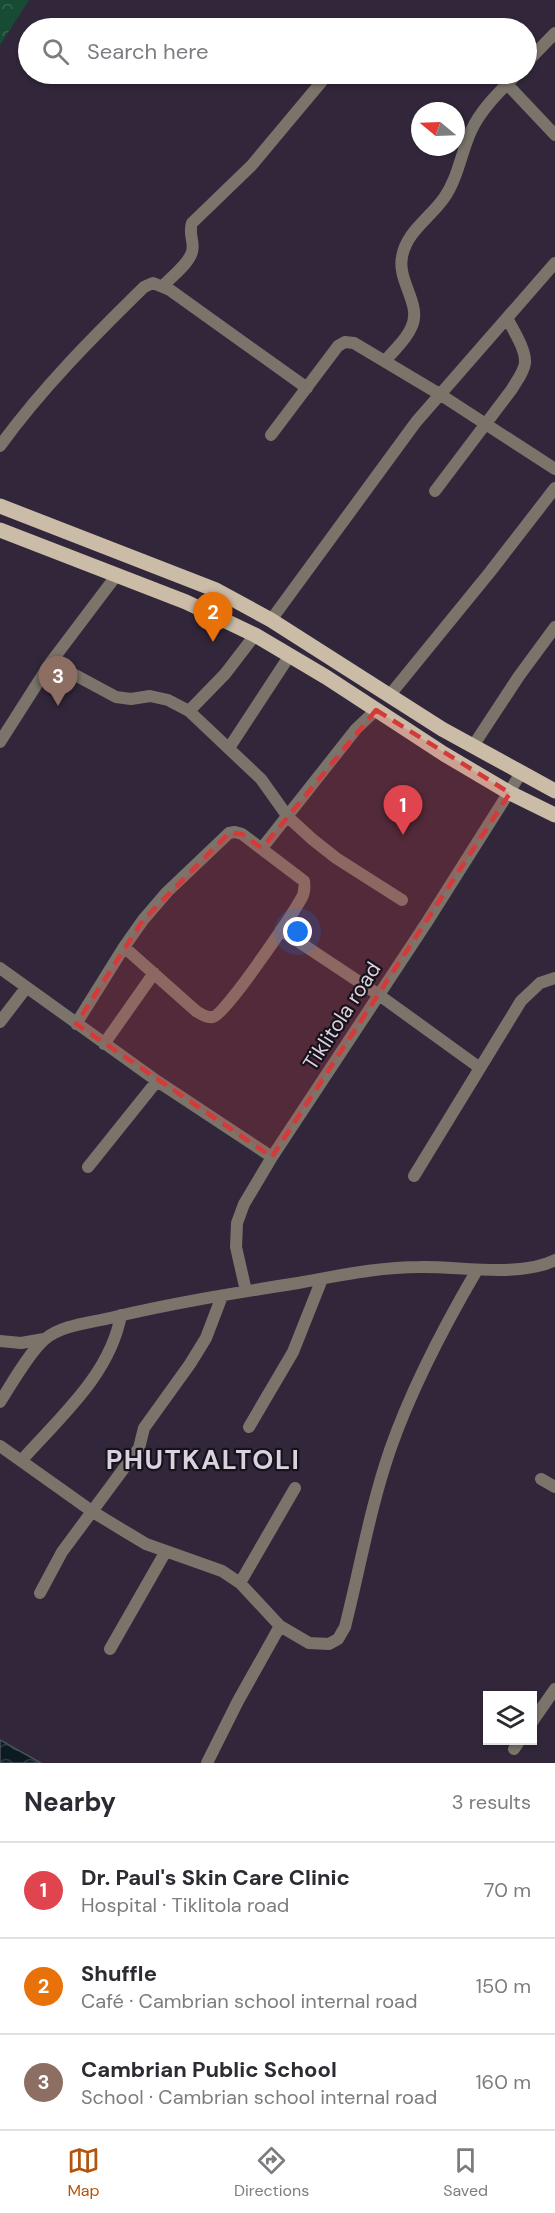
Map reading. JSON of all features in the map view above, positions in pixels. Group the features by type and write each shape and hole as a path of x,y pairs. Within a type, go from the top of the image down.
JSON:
{"main road":[{"path":"0,506 216,590 271,620 472,746 555,791"},
{"path":"0,530 186,602 255,635 290,655 424,742 510,793 555,815"}],"street":[{"path":"537,52 555,33"},
{"path":"163,286 187,261 192,252 189,230 192,223 252,165 320,84"},
{"path":"386,360 411,328 415,316 402,275 402,257 412,234 444,198 457,174 479,115 507,84 555,135"},
{"path":"271,620 416,422 555,263"},
{"path":"0,446 23,415 87,343 144,287 153,283 163,286 307,388"},
{"path":"435,491 512,389 525,363 517,338 507,318"},
{"path":"271,435 339,346 345,342 354,342 386,360 555,469"},
{"path":"389,696 462,608 555,488"},
{"path":"0,742 51,662 116,576"},
{"path":"472,746 555,627"},
{"path":"189,711 225,674 255,635"},
{"path":"229,748 290,655"},
{"path":"51,662 116,697 131,699 150,696 168,700 189,711 261,779 288,817 312,839 336,858 402,900"},
{"path":"262,848 356,729 376,710"},
{"name":"Tiklitola road","path":"246,1291 236,1247 237,1223 244,1204 272,1157 521,773"},
{"path":"76,1024 124,947 167,892 229,833 242,834 304,881 306,888 303,897 281,930 231,1000 220,1013 213,1017 204,1016 196,1011 124,947"},
{"path":"281,930 379,995 480,1068"},
{"path":"0,968 157,1081 272,1157"},
{"path":"104,1044 154,973"},
{"path":"414,1176 521,1001 540,983 555,978"},
{"path":"0,1022 26,988"},
{"path":"88,1167 157,1081"},
{"path":"0,1341 21,1343 44,1339 57,1332 121,1315 246,1291 393,1268 477,1270 529,1267 555,1260"},
{"path":"0,1446 93,1512 146,1544 222,1571 240,1583 280,1626 309,1643 329,1644 338,1639 345,1627 375,1497 390,1449 430,1354 477,1270"},
{"path":"249,1427 293,1352 322,1279"},
{"path":"40,1593 62,1552 139,1448 144,1428 206,1338 222,1296"},
{"path":"21,1461 94,1378 118,1334 121,1315"},
{"path":"0,1402 44,1339"},
{"path":"542,1479 555,1487"},
{"path":"240,1583 295,1488"},
{"path":"110,1648 166,1551"},
{"path":"207,1763 280,1626"},
{"path":"537,1715 555,1689"}],"highlighted area":[{"path":"376,710 510,793 272,1157 76,1024 143,920 229,833 242,834 262,848"}],"green space":[{"path":"0,0 29,0 0,45"}],"water":[{"path":"0,1740 41,1763 0,1763"}],"place":[{"name":"Shuffle","path":"213,642"},
{"name":"Cambrian Public School","path":"58,706"},
{"name":"Dr. Paul's Skin Care Clinic","path":"403,835"}],"district":[{"name":"PHUTKALTOLI","path":"203,1459"}]}
